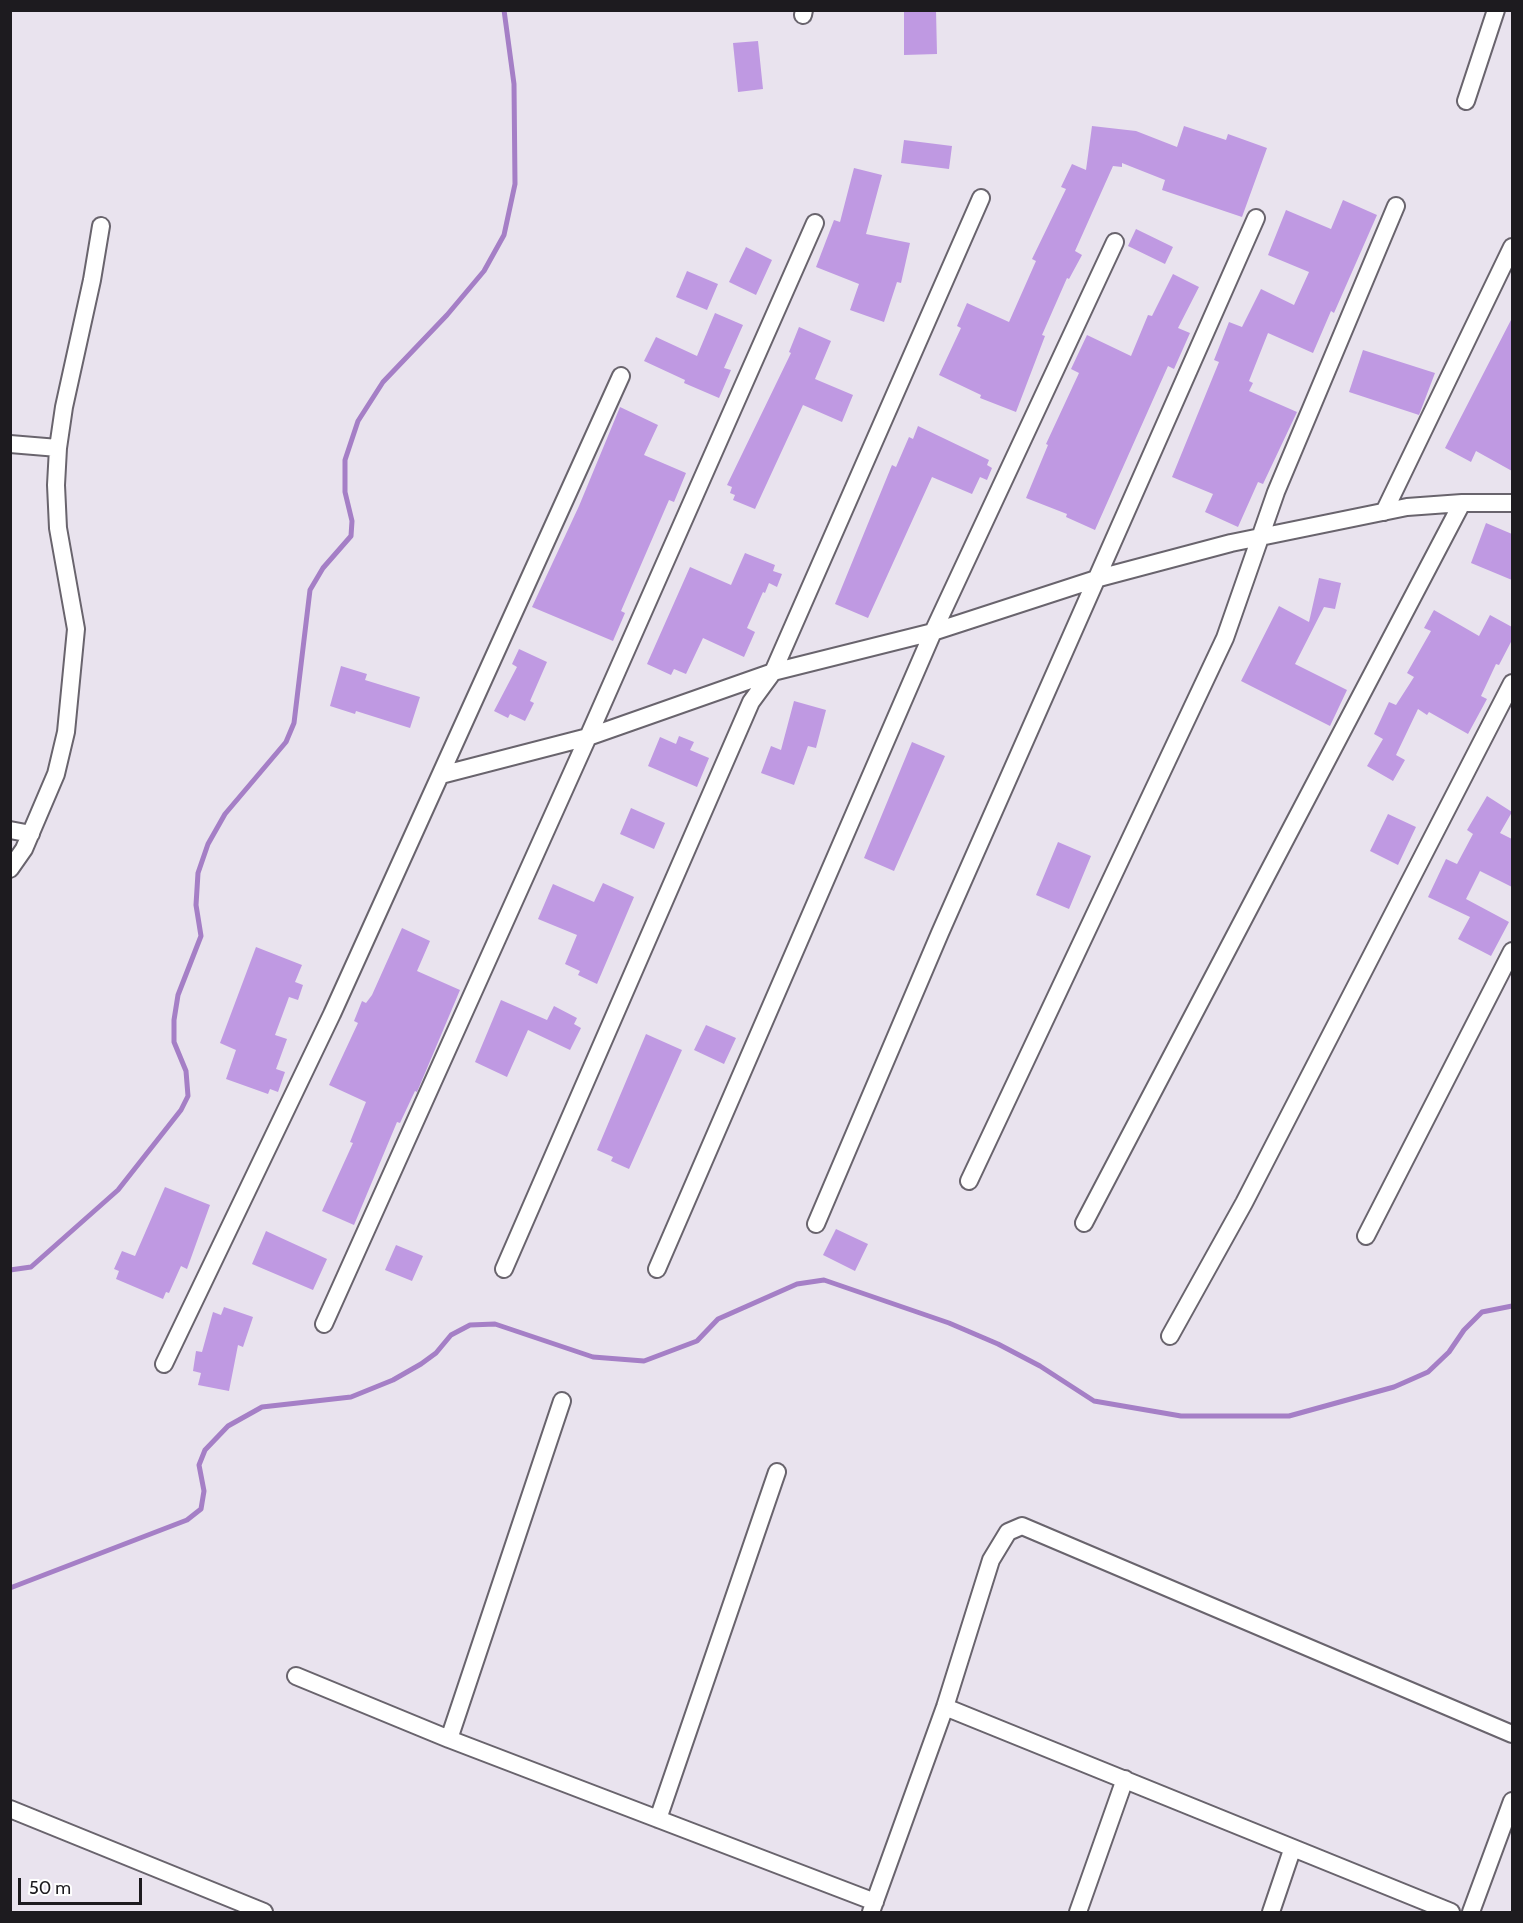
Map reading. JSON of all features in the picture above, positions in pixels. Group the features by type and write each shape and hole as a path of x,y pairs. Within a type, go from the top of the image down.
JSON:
{"street":[{"path":"1466,101 1497,10"},
{"path":"504,1269 751,702 773,672 981,198"},
{"path":"969,1181 1225,638 1300,431 1396,206"},
{"path":"816,1224 940,933 1099,578 1256,218"},
{"path":"324,1324 588,737 815,223"},
{"path":"10,869 32,834 56,774 66,732 76,629 58,528 56,485 58,448 64,407 92,280 101,226"},
{"path":"657,1269 933,632 1115,242"},
{"path":"1384,512 1512,247"},
{"path":"164,1364 332,1014 621,376"},
{"path":"10,444 58,448"},
{"path":"441,775 588,737 773,672 933,632 1099,578 1262,536 1384,512 1462,503 1512,503"},
{"path":"1084,1223 1462,503"},
{"path":"1170,1336 1244,1203 1512,683"},
{"path":"10,830 32,834"},
{"path":"1366,1236 1512,951"},
{"path":"448,1739 562,1401"},
{"path":"658,1819 777,1473"},
{"path":"296,1676 448,1739 658,1819 873,1907 945,1707 991,1560 1008,1532 1022,1526 1512,1734"},
{"path":"945,1707 1125,1779 1292,1850 1451,1912"},
{"path":"1078,1912 1125,1779"},
{"path":"1471,1912 1512,1801"},
{"path":"10,1809 264,1912"},
{"path":"1271,1912 1292,1850"}],"building":[{"path":"904,10 936,10 937,54 904,55"},
{"path":"758,41 763,89 738,92 733,43"},
{"path":"1092,126 1136,131 1177,147 1184,126 1226,140 1228,134 1267,148 1242,217 1162,190 1165,180 1122,163 1122,167 1113,166 1075,251 1082,255 1069,279 1067,278 1042,335 1045,336 1016,412 980,398 981,395 939,375 961,328 957,326 967,303 1009,322 1036,261 1032,259 1066,189 1061,187 1072,164 1086,170"},
{"path":"904,140 952,146 949,169 901,163"},
{"path":"854,168 882,175 866,234 910,243 901,283 897,282 884,322 850,310 859,284 816,267 834,220 840,222"},
{"path":"1343,200 1377,215 1334,313 1331,311 1313,353 1268,333 1249,381 1253,383 1249,391 1297,412 1263,484 1258,482 1238,527 1205,512 1213,494 1172,477 1219,362 1214,360 1229,322 1242,327 1261,289 1294,305 1309,272 1268,255 1286,210 1331,229"},
{"path":"1136,229 1173,247 1165,264 1128,246"},
{"path":"746,247 772,260 756,295 729,282"},
{"path":"687,271 718,284 707,310 676,297"},
{"path":"1173,274 1199,287 1178,328 1190,333 1174,369 1168,366 1095,530 1066,517 1067,514 1026,498 1048,445 1046,444 1079,373 1071,369 1087,335 1131,356 1148,315 1152,316"},
{"path":"715,313 743,325 724,368 731,370 719,398 684,383 685,380 644,361 656,337 697,356"},
{"path":"1512,318 1512,471 1476,451 1471,462 1445,448"},
{"path":"799,327 831,341 815,379 853,395 842,422 803,405 755,509 733,500 735,495 730,493 732,487 727,485 791,353 789,352"},
{"path":"1363,350 1435,373 1419,415 1349,392"},
{"path":"620,407 658,425 644,455 686,473 674,502 669,500 621,611 625,613 613,641 532,607 579,506"},
{"path":"918,426 989,460 987,465 992,468 987,480 980,477 972,494 932,477 868,618 835,604 892,465 896,467 909,437 913,439"},
{"path":"1486,523 1512,534 1512,580 1471,563"},
{"path":"745,553 775,565 773,571 782,574 777,587 769,583 765,593 763,592 747,628 755,632 744,657 703,638 686,674 674,669 671,675 647,664 690,567 731,585"},
{"path":"1319,578 1341,583 1335,609 1324,607 1295,664 1347,690 1330,726 1241,681 1279,606 1309,622"},
{"path":"1434,610 1479,636 1490,615 1512,627 1512,640 1499,665 1496,664 1481,696 1487,699 1468,734 1429,712 1427,715 1418,709 1396,755 1405,760 1393,781 1367,766 1383,739 1374,734 1389,702 1396,705 1414,677 1407,673 1431,631 1424,628"},
{"path":"519,649 547,662 530,701 534,703 525,721 510,714 508,718 494,711 517,667 512,664"},
{"path":"341,666 367,674 365,680 420,697 410,728 356,711 355,714 330,706"},
{"path":"794,701 826,710 816,748 808,746 794,785 761,773 771,746 781,750"},
{"path":"679,736 694,742 690,750 709,758 697,787 648,766 660,737 676,744"},
{"path":"912,742 945,756 894,871 864,858"},
{"path":"1487,796 1512,812 1500,833 1512,839 1512,887 1480,871 1466,899 1509,922 1491,956 1458,939 1470,917 1428,897 1446,859 1457,864 1473,834 1467,830"},
{"path":"631,808 665,823 654,849 620,834"},
{"path":"1388,814 1416,827 1398,865 1370,851"},
{"path":"1058,842 1091,856 1069,909 1036,895"},
{"path":"603,883 634,897 597,984 578,975 580,971 565,964 577,935 538,919 553,884 594,902"},
{"path":"402,928 430,941 417,971 460,990 417,1092 415,1091 400,1123 397,1122 354,1225 322,1211 353,1143 350,1142 366,1102 329,1085 358,1023 354,1021 362,1001 366,1003 372,995"},
{"path":"256,947 302,965 295,982 303,985 298,1000 289,997 275,1035 287,1039 276,1069 285,1072 278,1092 270,1089 268,1094 226,1079 236,1050 220,1043"},
{"path":"501,1000 547,1020 554,1006 577,1018 574,1024 581,1028 570,1050 528,1030 507,1077 475,1062"},
{"path":"706,1025 736,1038 724,1064 694,1050"},
{"path":"646,1034 682,1050 629,1169 611,1161 613,1157 597,1150"},
{"path":"165,1187 210,1205 187,1269 181,1266 169,1293 166,1292 163,1299 116,1279 119,1271 114,1269 122,1251 135,1256"},
{"path":"836,1229 868,1244 855,1271 823,1255"},
{"path":"266,1231 327,1259 313,1290 252,1264"},
{"path":"396,1245 423,1256 412,1281 385,1270"},
{"path":"224,1307 253,1317 243,1347 238,1345 229,1391 198,1385 201,1373 193,1371 196,1351 202,1352 213,1312 221,1315"}],"waterway":[{"path":"10,1270 31,1267 118,1190 181,1110 188,1096 186,1071 174,1042 174,1020 178,995 201,936 196,905 198,873 208,844 225,814 286,742 294,723 310,590 323,568 351,536 352,521 345,492 345,460 358,421 383,382 447,315 484,271 504,235 515,184 514,84 504,10"},
{"path":"10,1588 187,1520 201,1509 204,1491 199,1465 205,1450 228,1426 262,1407 351,1397 393,1380 421,1364 436,1353 451,1335 470,1325 495,1324 593,1357 644,1361 697,1341 718,1319 797,1284 824,1280 949,1323 998,1344 1040,1366 1094,1401 1181,1416 1289,1416 1394,1387 1428,1372 1449,1352 1464,1330 1482,1312 1512,1306"}]}
